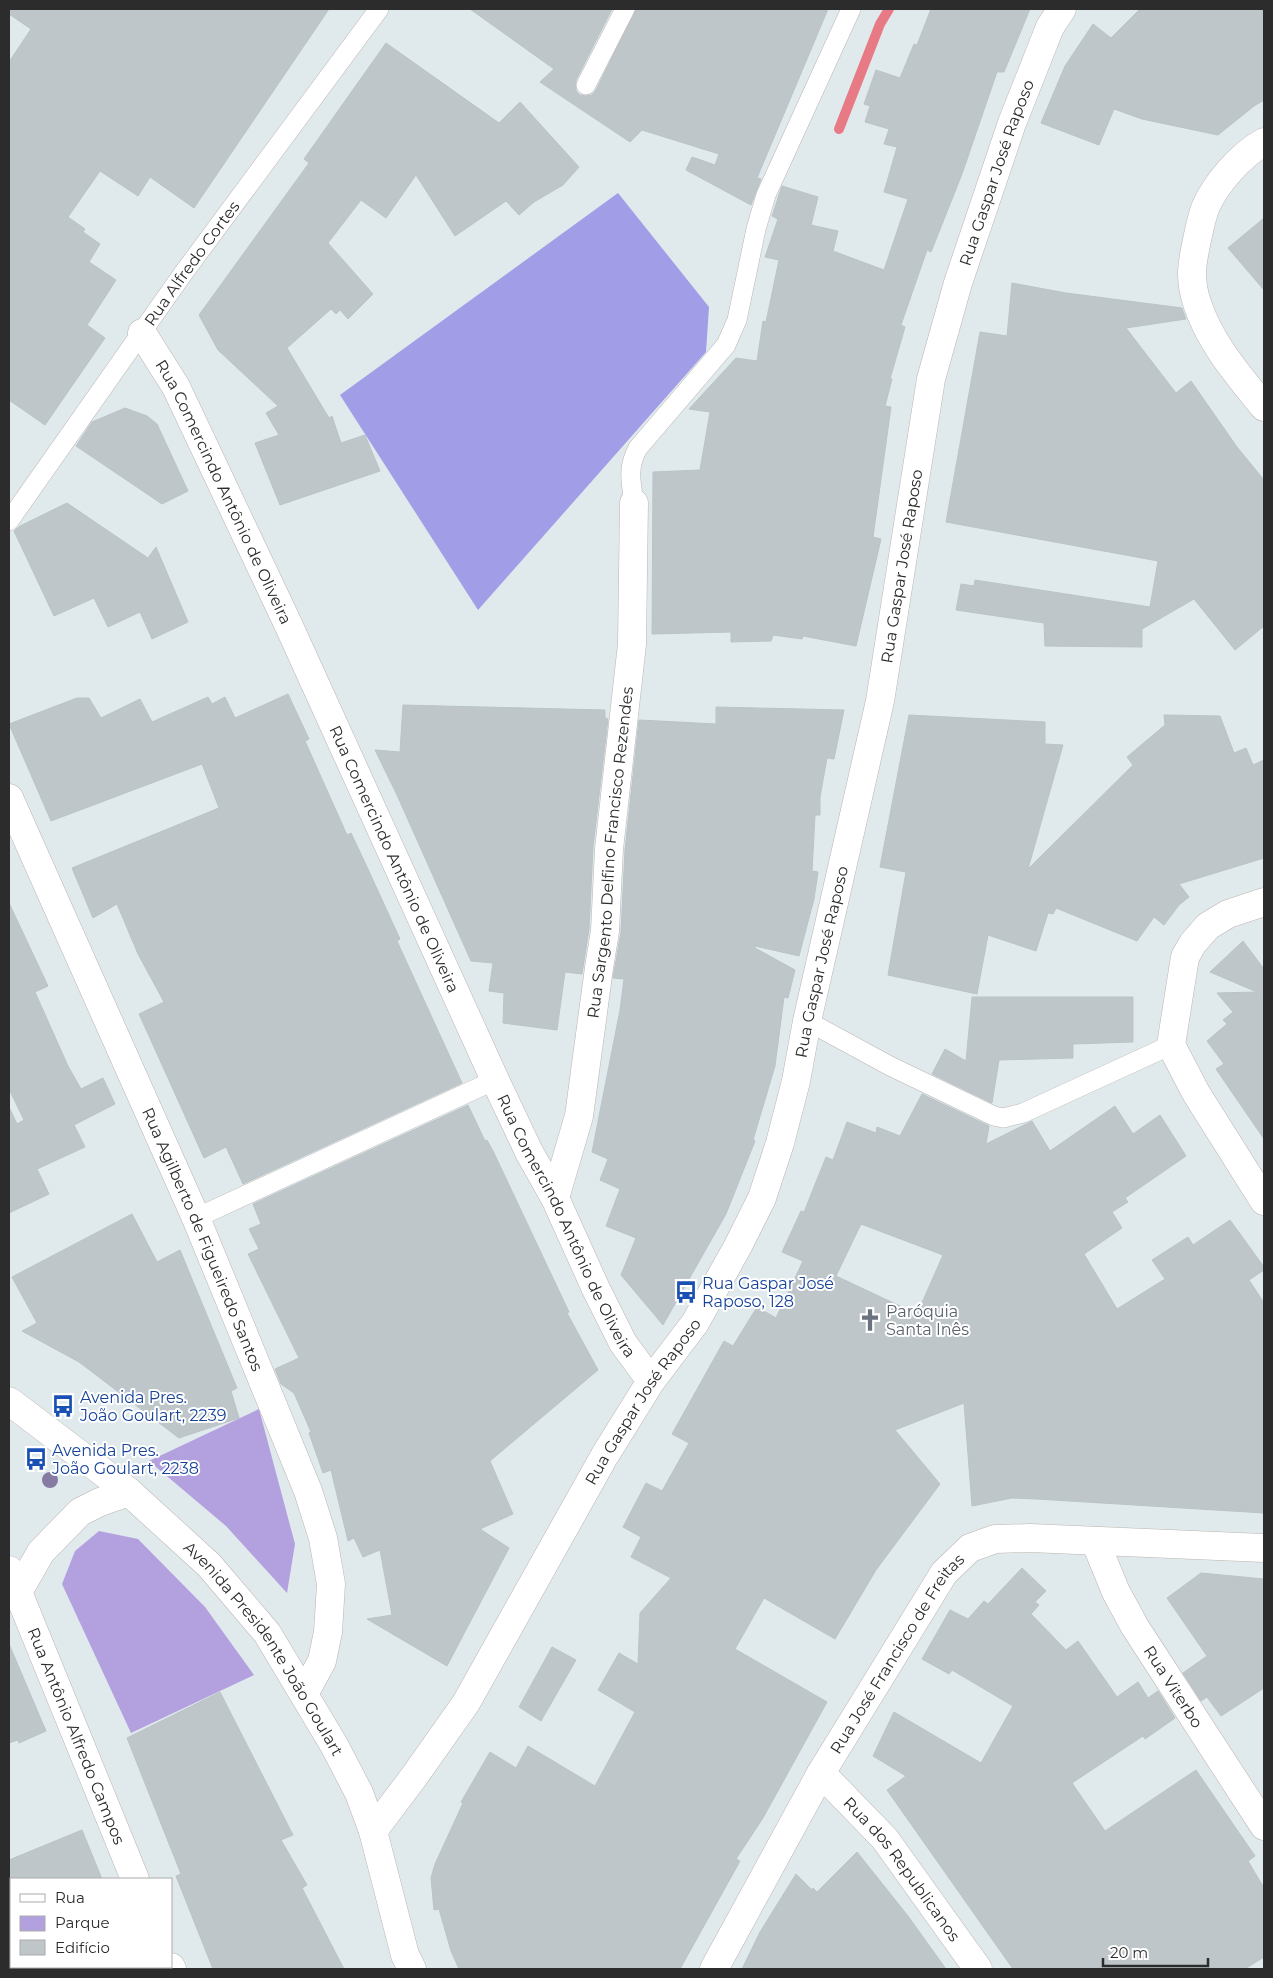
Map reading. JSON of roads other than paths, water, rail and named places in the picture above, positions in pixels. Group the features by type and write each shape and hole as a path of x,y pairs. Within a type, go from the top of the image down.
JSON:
{"street":[{"name":"Rua Gaspar José Raposo","path":"373,1831 466,1703 605,1456 651,1382 695,1324 762,1198 780,1143 796,1081 806,1021 880,701 931,379 958,283 1012,123 1050,27 1062,9"},
{"path":"1264,142 1255,148 1224,178 1206,207 1192,272 1196,302 1209,333 1264,408"},
{"name":"Rua Comercindo Antônio de Oliveira","path":"142,332 184,402 288,624 529,1152 554,1198 596,1289 624,1343 651,1382"},
{"name":"Rua Sargento Delfino Francisco Rezendes","path":"554,1198 579,1116 598,968 605,931 609,849 632,644 634,503"},
{"name":"Rua Agilberto de Figueiredo Santos","path":"9,798 196,1218 308,1491 322,1538 331,1584 328,1632 322,1660 304,1694"},
{"path":"1264,902 1228,914 1208,926 1193,943 1185,957 1171,1045 1196,1093 1264,1201"},
{"name":"Avenida Presidente João Goulart","path":"9,1401 129,1492 208,1565 267,1633 304,1694 359,1793 373,1831 405,1954 412,1969"},
{"name":"Rua Antônio Alfredo Campos","path":"129,1492 100,1502 80,1512 13,1581 135,1878"},
{"name":"Rua José Francisco de Freitas","path":"714,1969 821,1773 944,1573 970,1548 995,1539 1030,1538 1264,1548"},
{"name":"Rua Viterbo","path":"1095,1541 1116,1592 1135,1627 1264,1826"},
{"name":"Rua dos Republicanos","path":"821,1773 885,1839 978,1969"}],"lane":[{"name":"Rua Alfredo Cortes","path":"9,521 182,275 379,9"},
{"path":"586,85 625,9"},
{"path":"634,503 630,472 631,460 638,448 726,345 731,336 737,320 760,211 850,9"},
{"path":"806,1021 890,1066 994,1116 1003,1118 1023,1113 1171,1045"},
{"path":"196,1218 495,1080"}],"waterway":[{"path":"839,129 880,24 889,9"}],"place":[{"name":"Rua Gaspar José Raposo, 128","path":"686,1292"},
{"name":"Paróquia Santa Inês","path":"870,1320"},
{"name":"Avenida Pres. João Goulart, 2239","path":"63,1406"},
{"name":"Avenida Pres. João Goulart, 2238","path":"36,1459"}]}
